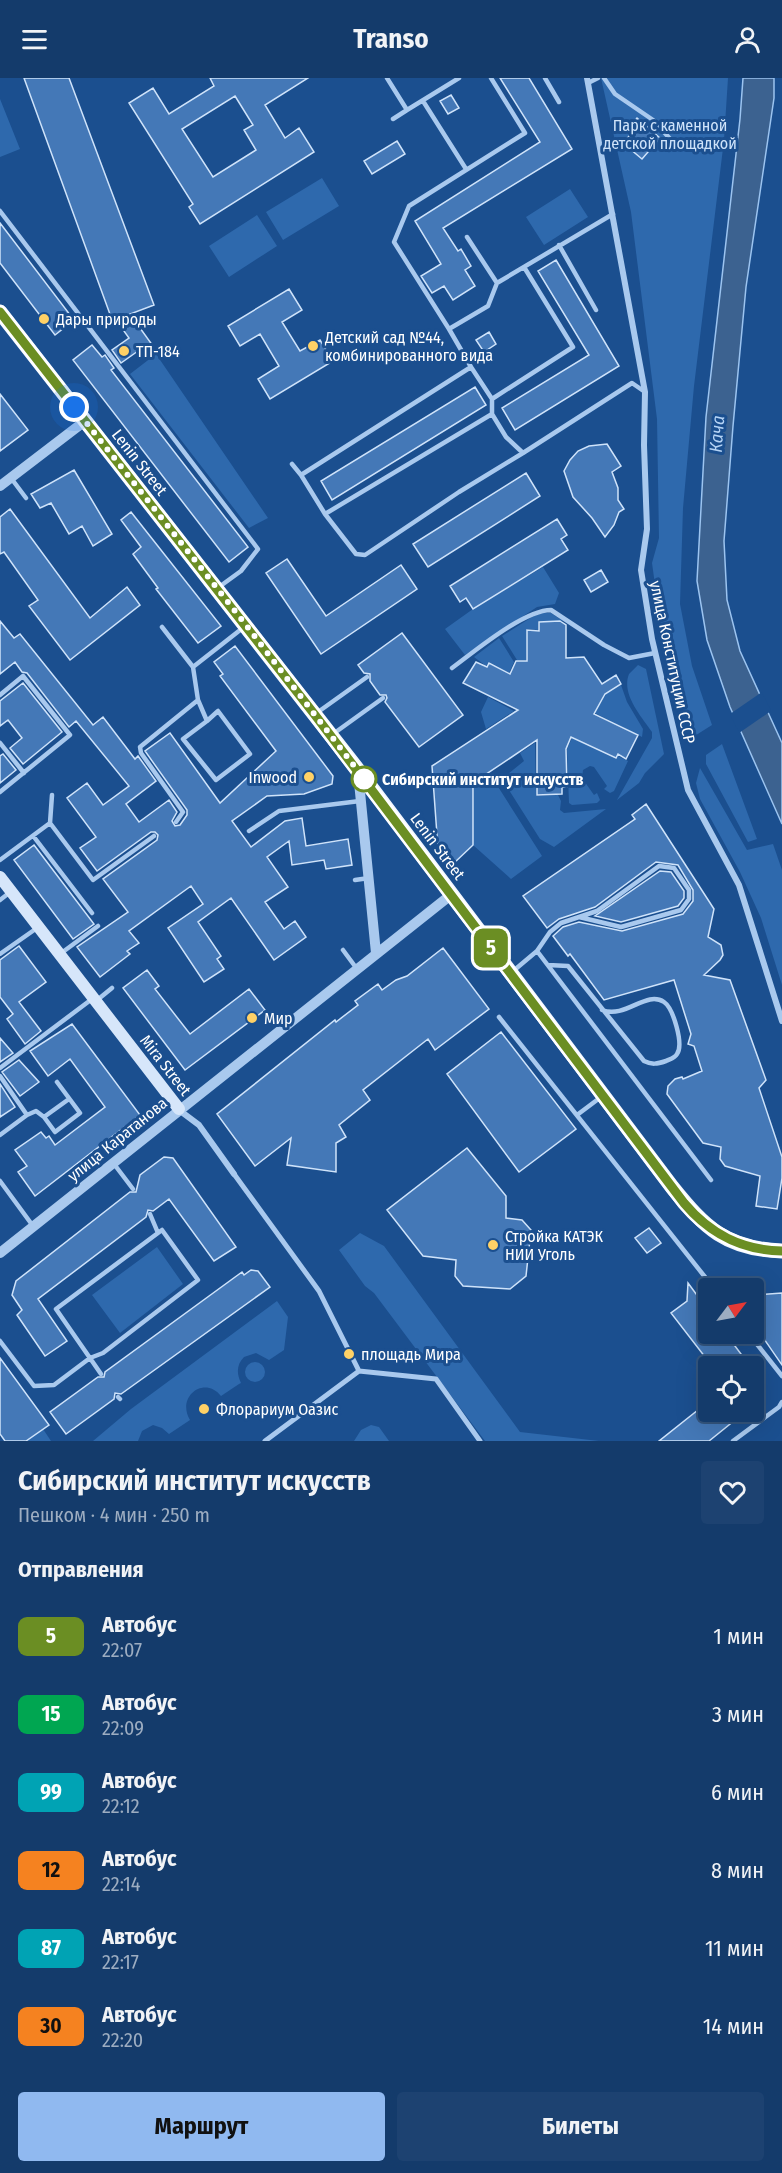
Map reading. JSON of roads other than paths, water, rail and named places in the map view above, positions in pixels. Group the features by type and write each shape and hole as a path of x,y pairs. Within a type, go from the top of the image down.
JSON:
{"main road":[{"name":"Lenin Street","path":"0,312 358,770 602,1096 697,1218 728,1240 758,1249 782,1251"},
{"name":"Mira Street","path":"0,877 179,1109"}],"street":[{"name":"улица Конституции СССР","path":"588,81 645,392 647,529 641,570 655,653 688,790 738,885 782,1021"},
{"path":"0,486 85,421"},
{"path":"358,770 376,953"},
{"name":"улица Каратанова","path":"0,1253 452,894"},
{"name":"Mira Street","path":"179,1109 199,1125 234,1173"},
{"path":"234,1173 319,1291 359,1371"},
{"path":"265,1441 359,1371 436,1379 480,1441"}],"lane":[{"path":"387,78 408,110"},
{"path":"393,119 459,78"},
{"path":"491,78 525,133 409,206 394,242 492,399 492,414 506,437 523,453"},
{"path":"545,78 559,102"},
{"path":"588,81 598,78"},
{"path":"604,78 615,94 653,120 672,141"},
{"path":"423,101 466,169"},
{"path":"0,211 258,549 242,571 217,589"},
{"path":"448,329 488,306 497,283 613,214"},
{"path":"467,237 497,283"},
{"path":"559,245 596,310"},
{"path":"492,399 573,347 524,267"},
{"path":"302,476 471,367"},
{"path":"292,464 325,514 357,554 365,555 459,492 632,383 645,392"},
{"path":"325,514 492,414"},
{"path":"11,477 26,498"},
{"path":"452,668 520,621 541,610 551,610 604,645 629,658 655,653"},
{"path":"193,666 246,625"},
{"path":"162,627 193,666 198,700 207,721"},
{"path":"0,695 23,676 70,735 0,792"},
{"path":"315,715 367,677"},
{"path":"331,736 383,698"},
{"path":"176,822 183,812 141,753 140,747 198,700"},
{"path":"218,711 250,754 216,780 183,739 207,721 218,711"},
{"path":"0,743 24,773"},
{"path":"52,795 50,823 93,880 154,836"},
{"path":"249,831 279,811 361,800"},
{"path":"0,860 50,823"},
{"path":"34,837 92,913"},
{"path":"509,973 537,951 550,932 561,923 579,917 597,911 659,866 674,868 689,890 689,899 681,910 621,927 579,917"},
{"path":"355,880 369,878"},
{"path":"0,900 11,891"},
{"path":"60,954 98,926"},
{"path":"0,954 39,927"},
{"path":"343,950 357,969"},
{"path":"537,951 711,1180"},
{"path":"548,966 568,966 602,1010 644,1061 651,1065 658,1064 673,1058 678,1053 680,1041 670,1008 665,1003 657,999 649,999 620,1012 602,1010"},
{"path":"0,1068 112,988"},
{"path":"500,1017 705,1277"},
{"path":"0,1076 27,1115"},
{"path":"0,1135 27,1115 36,1112 44,1117 55,1132 80,1113 57,1082"},
{"path":"576,1114 602,1096"},
{"path":"44,1117 69,1099"},
{"path":"113,1162 133,1190"},
{"path":"0,1181 33,1226"},
{"path":"150,1214 158,1233"},
{"path":"0,1341 34,1386 54,1385 90,1359 103,1353 198,1280 162,1230 56,1309 90,1359 101,1374"},
{"path":"757,1344 782,1376"},
{"path":"733,1441 779,1407 782,1402"}],"water":[{"name":"Кача","path":"743,78 774,78 774,98 746,287 724,541 727,600 740,651 782,743 782,824 730,707 707,640 697,581 706,417"}],"place":[{"name":"Дары природы","path":"44,319"},
{"name":"Детский сад №44, комбинированного вида","path":"313,346"},
{"name":"ТП-184","path":"124,351"},
{"name":"Inwood","path":"309,777"},
{"name":"Сибирский институт искусств","path":"364,779"},
{"name":"Мир","path":"252,1018"},
{"name":"Стройка КАТЭК НИИ Уголь","path":"493,1245"},
{"name":"площадь Мира","path":"349,1354"},
{"name":"Флорариум Оазис","path":"204,1409"}],"park label":[{"name":"Парк с каменной детской площадкой","path":"670,134"}]}
